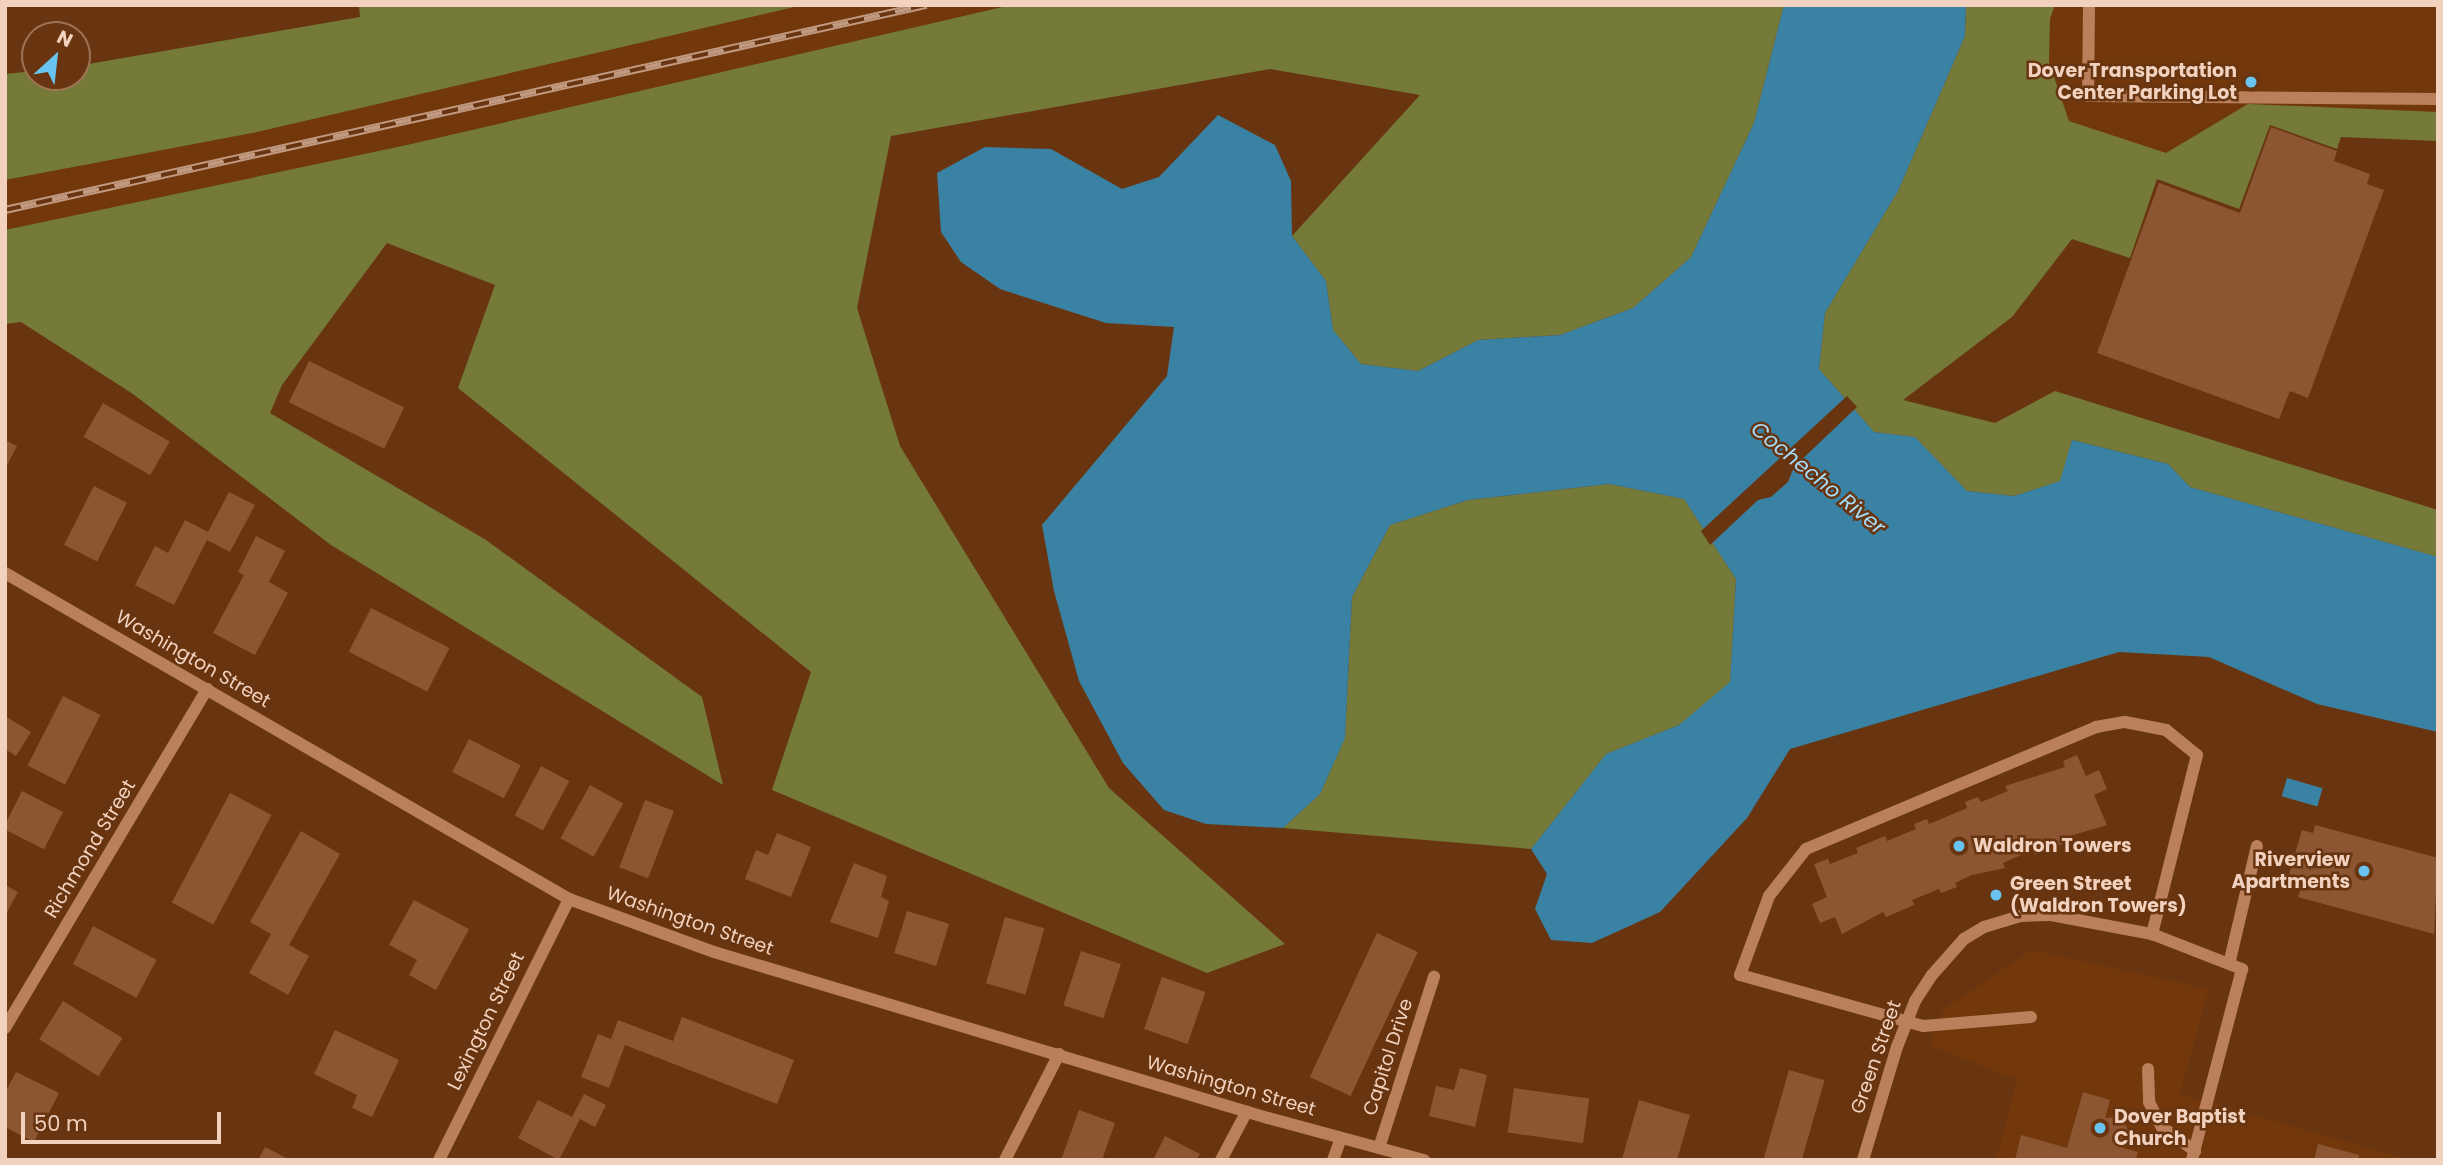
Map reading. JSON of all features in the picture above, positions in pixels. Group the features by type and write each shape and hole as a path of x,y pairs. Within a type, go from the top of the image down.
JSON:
{"street":[{"path":"2089,5 2088,96 2438,99"},
{"name":"Washington Street","path":"5,573 569,899 714,952 1247,1111 1424,1160"},
{"name":"Richmond Street","path":"5,1028 207,689"},
{"path":"2031,1017 1923,1026 1740,975 1769,896 1806,849 2096,727 2145,723 2180,738 2197,755 2152,934"},
{"path":"2230,960 2257,845"},
{"name":"Lexington Street","path":"439,1160 569,899"},
{"name":"Green Street","path":"1863,1160 1906,1022 1932,975 1964,939 1984,927 2020,916 2051,915 2152,934 2230,960 2242,969 2193,1155"},
{"name":"Capitol Drive","path":"1379,1148 1434,977"},
{"path":"1004,1160 1059,1054"},
{"path":"2148,1069 2149,1102 2162,1127 2193,1155"},
{"path":"1220,1160 1247,1111"},
{"path":"1333,1160 1341,1138"}],"shaded area":[{"path":"803,5 1011,5 407,145 5,230 5,180 257,132"},
{"name":"Dover Transportation Center Parking Lot","path":"2055,5 2438,5 2438,112 2248,104 2166,153 2069,121 2049,62 2050,18"},
{"path":"2032,950 2209,989 2180,1094 2411,1160 1996,1160 2017,1080 1929,1045 1944,1009"}],"green space":[{"path":"359,5 803,5 257,132 5,180 5,74 21,72 21,91 91,91 91,64 360,17"},
{"path":"1011,5 1784,5 1754,123 1691,257 1633,308 1560,335 1478,340 1418,371 1361,364 1333,330 1326,281 1292,236 1420,95 1270,69 891,136 857,308 900,446 1109,788 1285,944 1207,973 772,790 811,672 458,388 495,285 387,243 282,385 270,413 486,540 702,697 723,785 331,545 133,394 21,322 5,324 5,230 407,145"},
{"path":"1966,5 2055,5 2050,19 2049,62 2069,121 2166,153 2248,104 2438,112 2438,141 2341,137 2337,149 2270,125 2239,209 2157,179 2130,258 2072,239 2012,317 1903,400 1995,423 2055,391 2438,510 2438,557 2190,487 2168,464 2072,440 2061,481 2014,496 1967,491 1915,437 1874,432 1819,369 1825,313 1898,191 1965,36"},
{"path":"1609,484 1684,499 1736,579 1730,683 1679,725 1606,754 1531,849 1283,828 1320,794 1345,738 1352,597 1390,525 1468,500"}],"water":[{"name":"Cochecho River","path":"1784,5 1966,5 1965,36 1898,191 1825,313 1819,369 1874,432 1915,437 1967,491 2014,496 2060,481 2072,440 2168,464 2190,487 2438,557 2438,732 2317,704 2209,657 2119,652 1790,749 1747,818 1660,912 1592,943 1551,940 1535,909 1547,874 1531,849 1606,754 1679,725 1730,682 1736,579 1684,499 1609,484 1468,500 1390,525 1352,597 1345,738 1320,794 1283,828 1206,824 1164,810 1123,763 1079,681 1054,591 1042,525 1167,376 1174,327 1106,323 1000,289 961,262 941,232 937,173 985,147 1051,149 1122,189 1159,177 1218,115 1275,145 1291,181 1292,236 1326,281 1333,330 1361,364 1418,371 1478,340 1560,335 1633,308 1691,257 1754,123"},
{"path":"2287,778 2323,788 2317,806 2282,796"}],"pier":[{"path":"1847,396 1857,407 1794,467 1788,482 1771,497 1758,500 1710,545 1701,531"}],"building":[{"path":"2271,127 2337,151 2334,161 2370,174 2367,184 2384,190 2308,398 2290,391 2279,419 2097,353 2159,183 2240,213"},
{"path":"309,361 404,407 384,449 289,402"},
{"path":"103,403 170,442 150,475 84,437"},
{"path":"5,440 17,446 5,469"},
{"path":"94,486 127,503 97,562 64,545"},
{"path":"229,492 255,505 230,552 207,540 174,605 135,585 155,546 168,553 185,520 208,532"},
{"path":"256,536 285,551 269,582 288,593 255,655 213,633 244,575 238,572"},
{"path":"371,608 449,648 427,692 349,652"},
{"path":"63,696 100,715 65,785 28,765"},
{"path":"5,716 31,732 16,756 5,749"},
{"path":"469,739 521,765 504,798 452,772"},
{"name":"Waldron Towers","path":"2077,755 2086,776 2099,770 2107,789 2094,795 2107,825 2060,839 2062,844 2035,855 2032,850 2003,863 2005,868 1972,875 1955,883 1957,887 1941,893 1939,889 1912,900 1914,905 1886,917 1883,912 1842,934 1835,917 1820,923 1812,904 1827,897 1814,864 1828,859 1830,864 1858,853 1856,848 1885,836 1887,841 1916,829 1914,824 1927,819 1929,824 1967,808 1965,802 1978,797 1981,802 2008,791 2005,786 2065,767 2063,761"},
{"path":"541,766 569,781 543,830 515,815"},
{"path":"590,785 623,803 594,857 560,838"},
{"path":"22,791 63,812 44,849 5,829"},
{"path":"230,793 271,815 213,925 172,902"},
{"path":"645,800 674,811 648,878 619,867"},
{"name":"Riverview Apartments","path":"2315,825 2438,858 2434,934 2298,897 2301,888 2286,884 2302,830 2313,833"},
{"path":"301,831 340,854 289,945 309,956 288,995 249,973 271,934 250,922"},
{"path":"777,833 811,847 791,897 745,879 756,850 768,855"},
{"path":"854,863 887,876 881,897 889,901 878,938 830,922"},
{"path":"5,885 18,892 5,916"},
{"path":"414,900 469,929 436,990 409,975 417,960 389,945"},
{"path":"907,911 949,924 936,966 894,953"},
{"path":"1005,917 1044,928 1025,995 986,983"},
{"path":"93,926 157,960 136,998 73,964"},
{"path":"1377,933 1418,952 1351,1096 1310,1077"},
{"path":"1081,951 1121,964 1103,1018 1063,1005"},
{"path":"1162,977 1205,992 1188,1044 1144,1029"},
{"path":"63,1001 122,1038 99,1076 39,1039"},
{"path":"682,1017 794,1060 777,1104 625,1045 609,1088 581,1077 598,1034 611,1039 618,1020 673,1041"},
{"path":"335,1030 399,1060 372,1117 352,1108 357,1095 314,1074"},
{"path":"1460,1068 1487,1075 1475,1127 1429,1116 1436,1086 1454,1090"},
{"path":"1789,1070 1825,1080 1802,1160 1763,1159"},
{"path":"16,1072 59,1093 34,1142 5,1127 5,1093"},
{"path":"1514,1088 1589,1099 1583,1143 1508,1133"},
{"name":"Dover Baptist Church","path":"2083,1092 2110,1100 2105,1118 2121,1117 2131,1135 2123,1148 2138,1152 2136,1160 2015,1160 2021,1135 2067,1148"},
{"path":"584,1094 606,1105 595,1127 580,1119 559,1160 518,1138 538,1100 572,1117"},
{"path":"1639,1100 1690,1115 1677,1160 1622,1159"},
{"path":"1079,1110 1115,1123 1102,1160 1061,1160"},
{"path":"1165,1136 1200,1154 1196,1160 1153,1160"},
{"path":"2318,1144 2359,1155 2358,1160 2314,1160"},
{"path":"265,1147 290,1160 258,1160"}],"railway":[{"path":"5,210 926,5"}],"place":[{"name":"Dover Transportation Center Parking Lot","path":"2251,82"},
{"name":"Waldron Towers","path":"1959,846"},
{"name":"Riverview Apartments","path":"2364,871"},
{"name":"Green Street (Waldron Towers)","path":"1996,895"},
{"name":"Dover Baptist Church","path":"2100,1128"}]}
